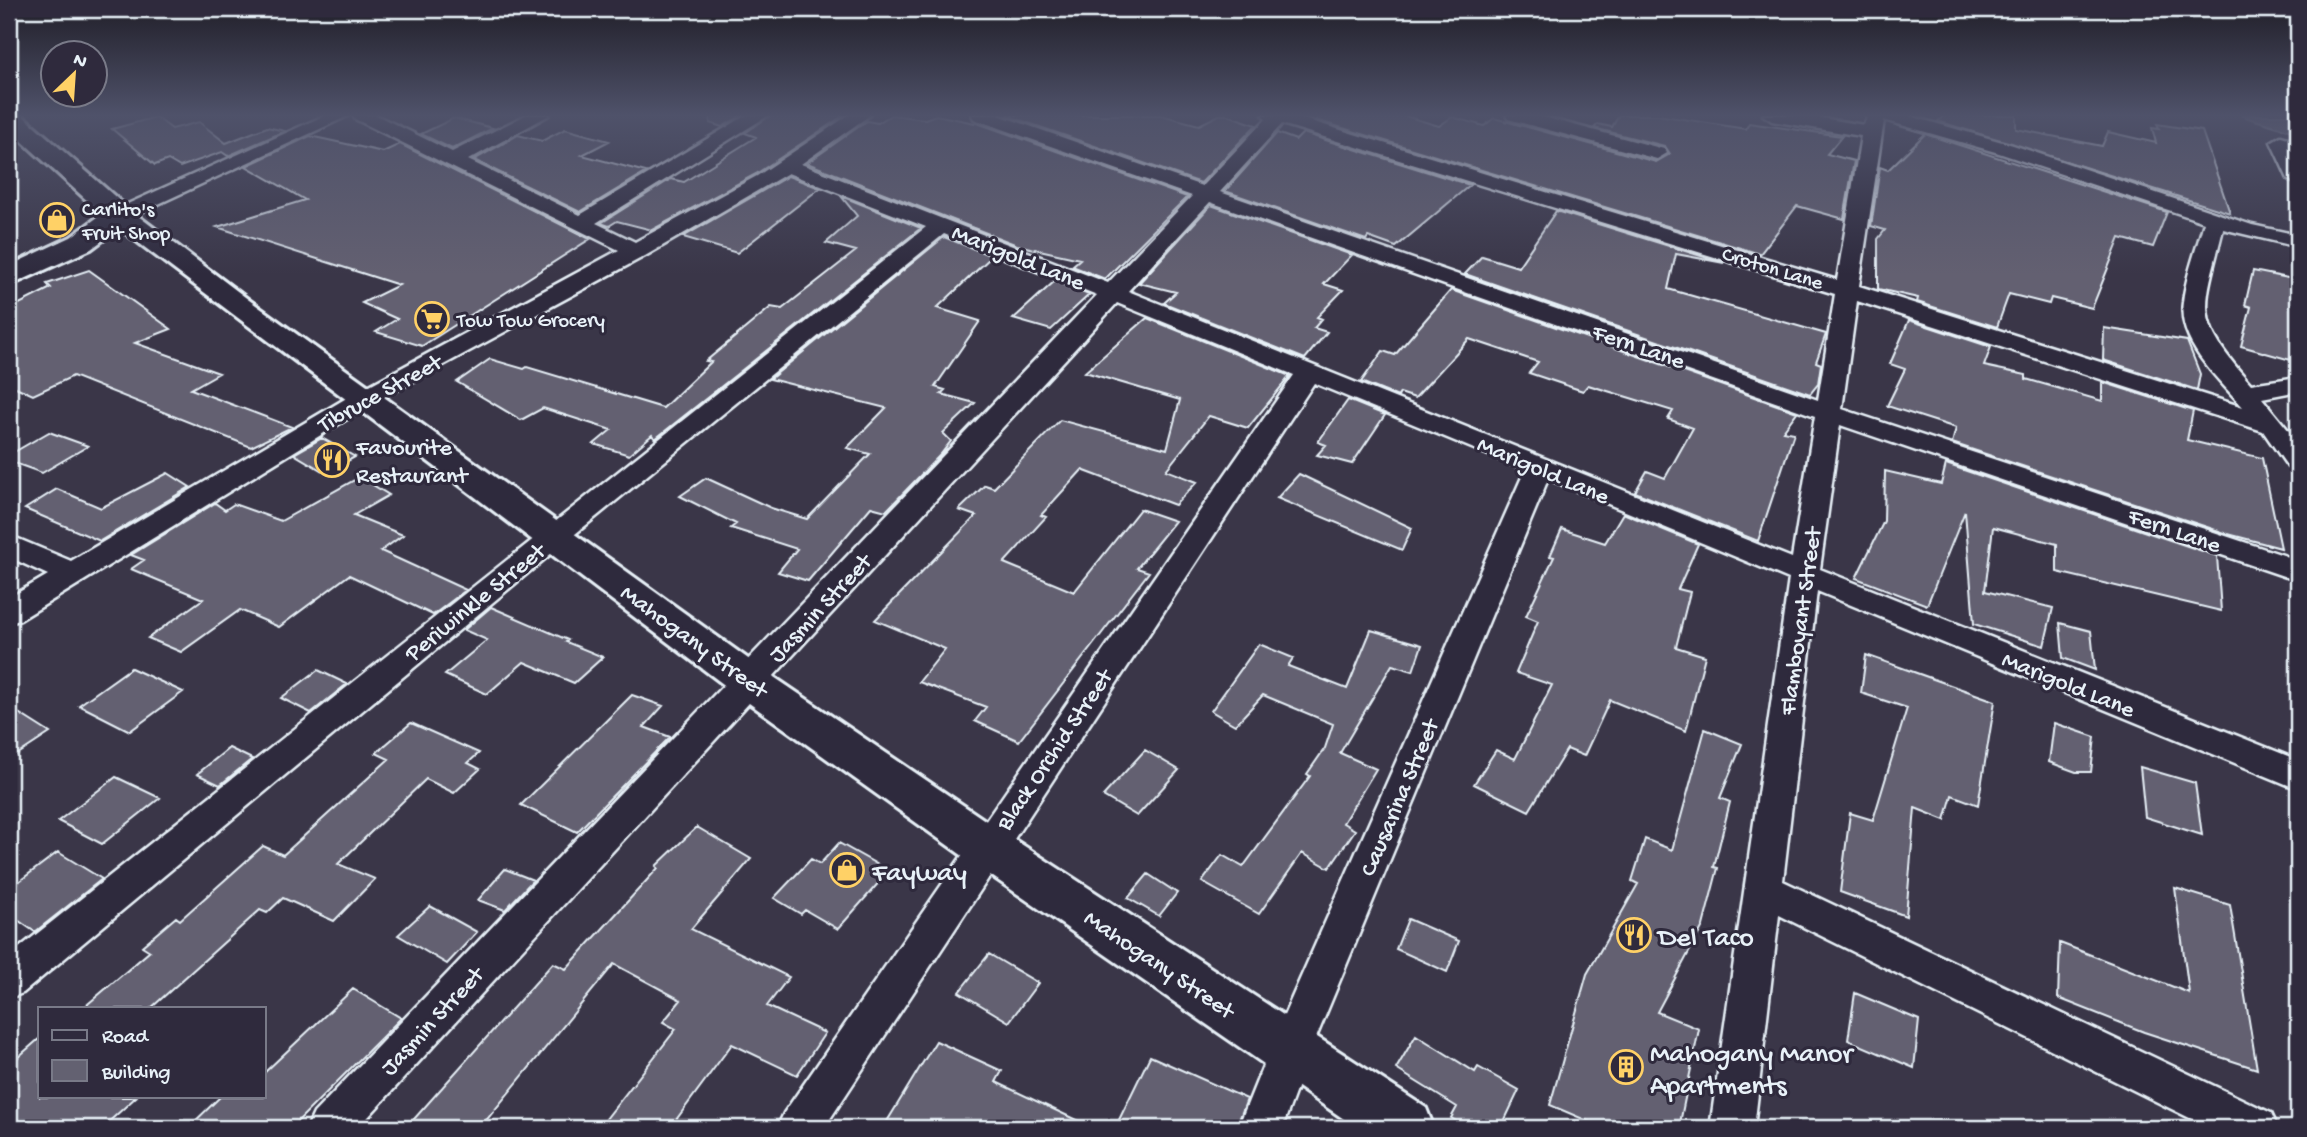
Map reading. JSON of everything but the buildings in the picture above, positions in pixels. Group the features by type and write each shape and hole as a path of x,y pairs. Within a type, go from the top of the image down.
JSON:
{"street":[{"name":"Mahogany Street","path":"67,168 119,215 750,682 987,847 1406,1128"},
{"path":"9,259 67,232 119,215 223,168"},
{"path":"469,168 637,251"},
{"path":"581,223 672,168"},
{"name":"Tibruce Street","path":"9,612 364,398 785,168"},
{"name":"Marigold Lane","path":"794,168 1309,371 1804,577 2298,775"},
{"name":"Fern Lane","path":"1135,168 1830,413 2298,571"},
{"name":"Jasmin Street","path":"329,1128 750,682 1228,168"},
{"name":"Croton Lane","path":"1448,168 1847,290 2272,425"},
{"name":"Flamboyant Street","path":"1732,1128 1804,577 1847,290 1869,168"},
{"path":"2062,168 2215,220 2298,241"},
{"path":"9,277 81,243 119,215"},
{"path":"2215,220 2194,303 2196,324 2208,350 2272,425 2298,461"},
{"name":"Periwinkle Street","path":"9,981 554,536 942,225"},
{"name":"Black Orchid Street","path":"799,1128 1309,371"},
{"path":"2245,393 2298,384"},
{"name":"Causarina Street","path":"1260,1128 1290,1050 1539,468"},
{"path":"9,545 70,573"},
{"path":"1763,889 2256,1128"}],"place":[{"name":"Carlito's Fruit Shop","path":"57,220"},
{"name":"Tow Tow Grocery","path":"432,319"},
{"name":"Favourite Restaurant","path":"332,460"},
{"name":"Fayway","path":"847,870"},
{"name":"Del Taco","path":"1634,935"},
{"name":"Mahogany Manor Apartments","path":"1626,1067"}]}
